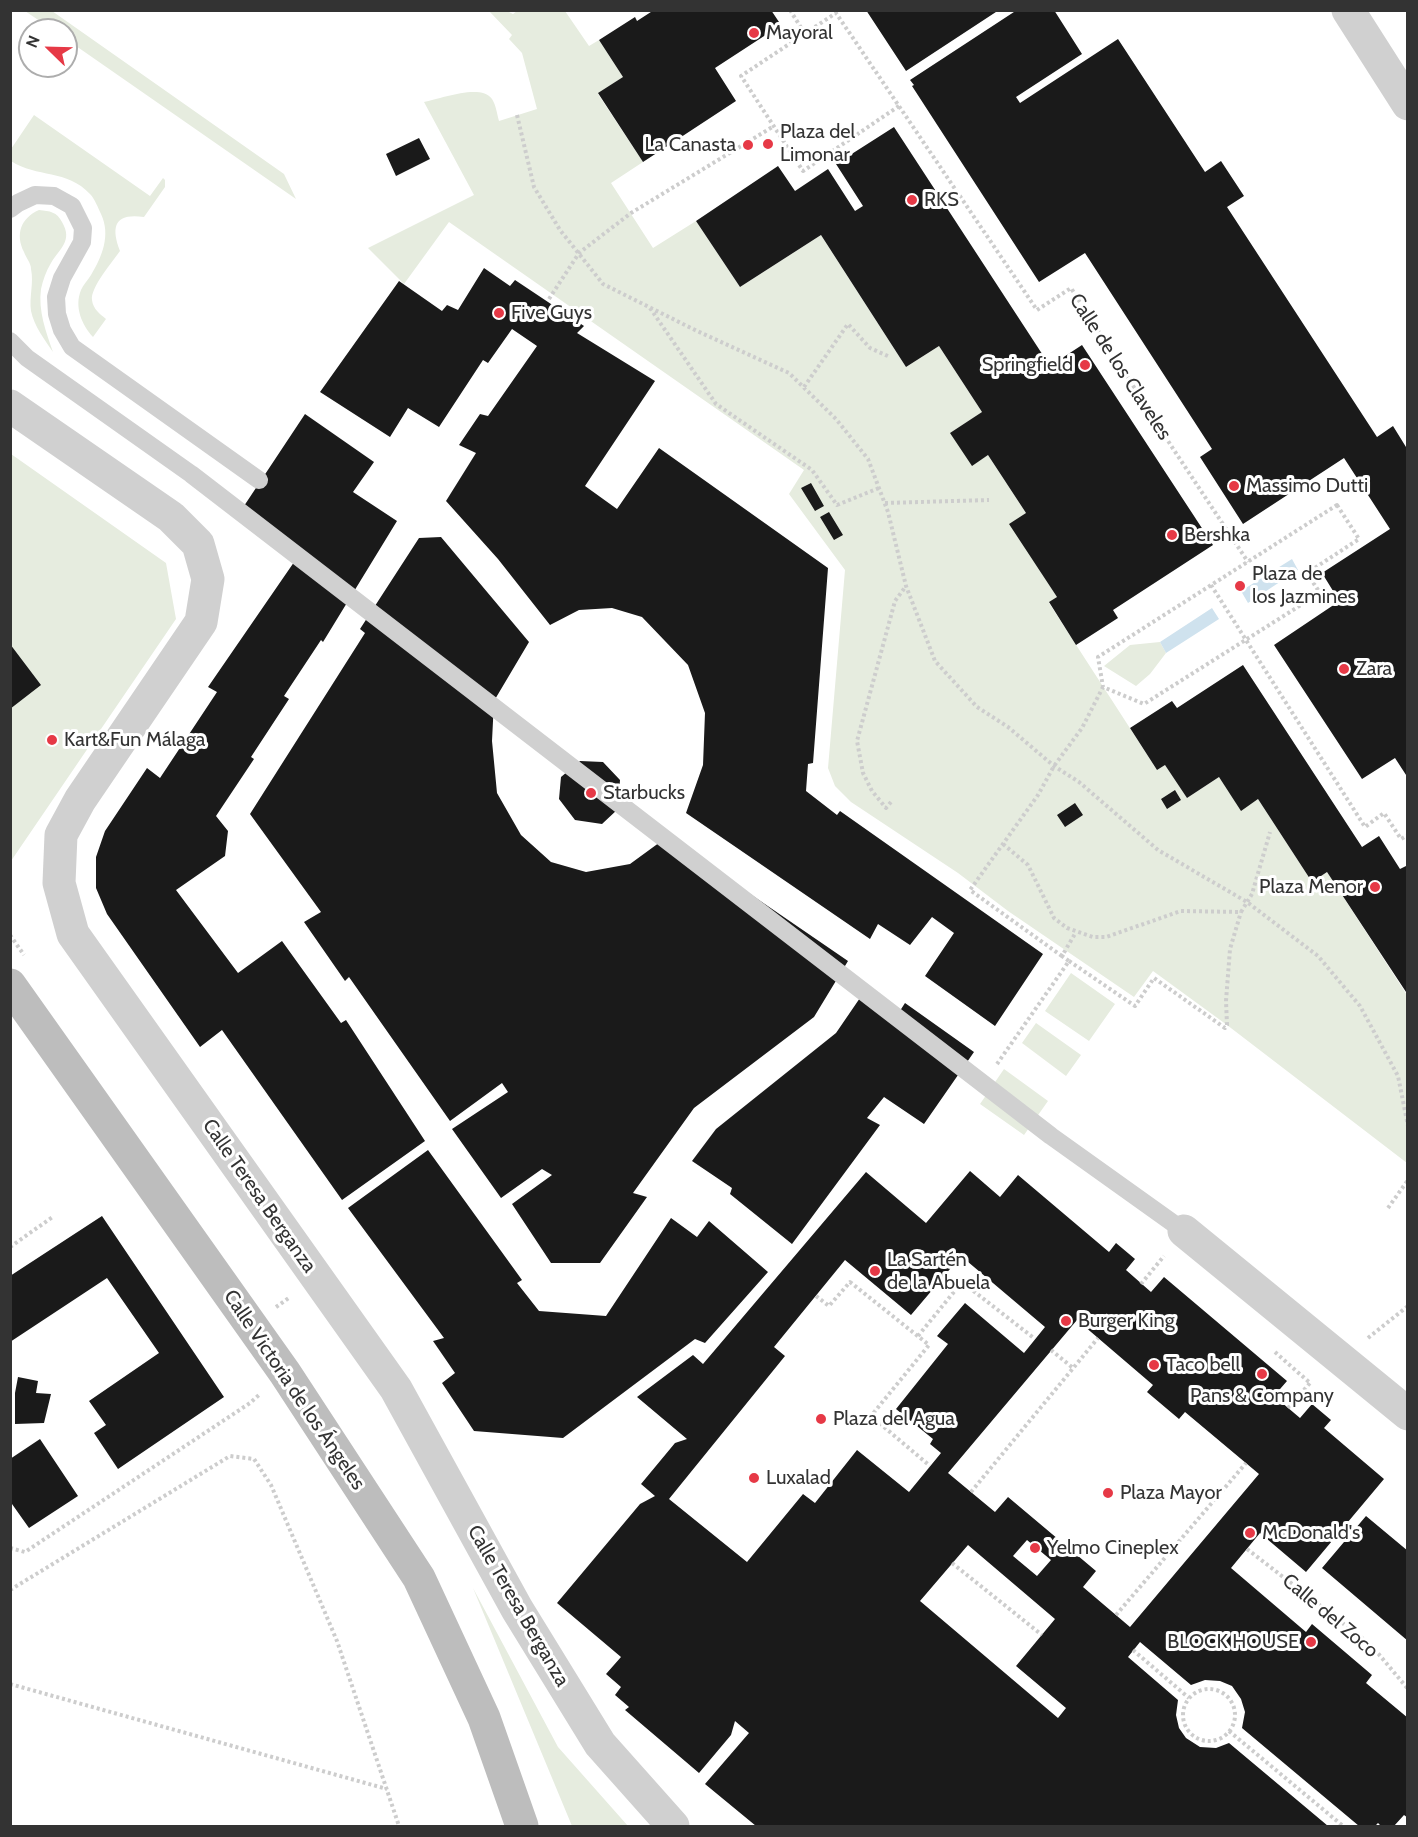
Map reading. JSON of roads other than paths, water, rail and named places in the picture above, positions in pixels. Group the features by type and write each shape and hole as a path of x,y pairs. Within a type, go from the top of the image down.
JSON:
{"main road":[{"name":"Calle Victoria de los Ángeles","path":"10,985 285,1373 419,1578 484,1718 522,1827"}],"street":[{"path":"1348,10 1407,104"},
{"name":"Calle Teresa Berganza","path":"10,406 171,517 198,544 208,579 201,622 80,800 61,835 59,883 73,934 396,1389 517,1609 600,1744 673,1827"},
{"path":"1184,1231 1407,1414"}],"lane":[{"path":"10,210 18,203 35,195 54,196 72,206 83,228 82,242 62,278 56,297 57,314 62,330 72,347 259,480"},
{"path":"10,341 27,358 200,482 1052,1136 1184,1231"}],"water":[{"path":"1292,559 1298,570 1248,603 1241,591"},
{"path":"1212,608 1219,619 1166,653 1160,642"}],"place":[{"name":"Mayoral","path":"754,33"},
{"name":"Plaza del Limonar","path":"768,144"},
{"name":"La Canasta","path":"748,145"},
{"name":"RKS","path":"912,200"},
{"name":"Five Guys","path":"499,313"},
{"name":"Springfield","path":"1085,365"},
{"name":"Massimo Dutti","path":"1234,486"},
{"name":"Bershka","path":"1172,535"},
{"name":"Plaza de los Jazmines","path":"1240,586"},
{"name":"Zara","path":"1344,669"},
{"name":"Kart&Fun Málaga","path":"52,740"},
{"name":"Starbucks","path":"591,793"},
{"name":"Plaza Menor","path":"1375,887"},
{"name":"La Sartén de la Abuela","path":"875,1271"},
{"name":"Burger King","path":"1066,1321"},
{"name":"Taco bell","path":"1154,1365"},
{"name":"Pans & Company","path":"1262,1374"},
{"name":"Plaza del Agua","path":"821,1419"},
{"name":"Luxalad","path":"754,1478"},
{"name":"Plaza Mayor","path":"1108,1493"},
{"name":"McDonald's","path":"1250,1533"},
{"name":"Yelmo Cineplex","path":"1035,1548"},
{"name":"BLOCK HOUSE","path":"1311,1642"}]}
